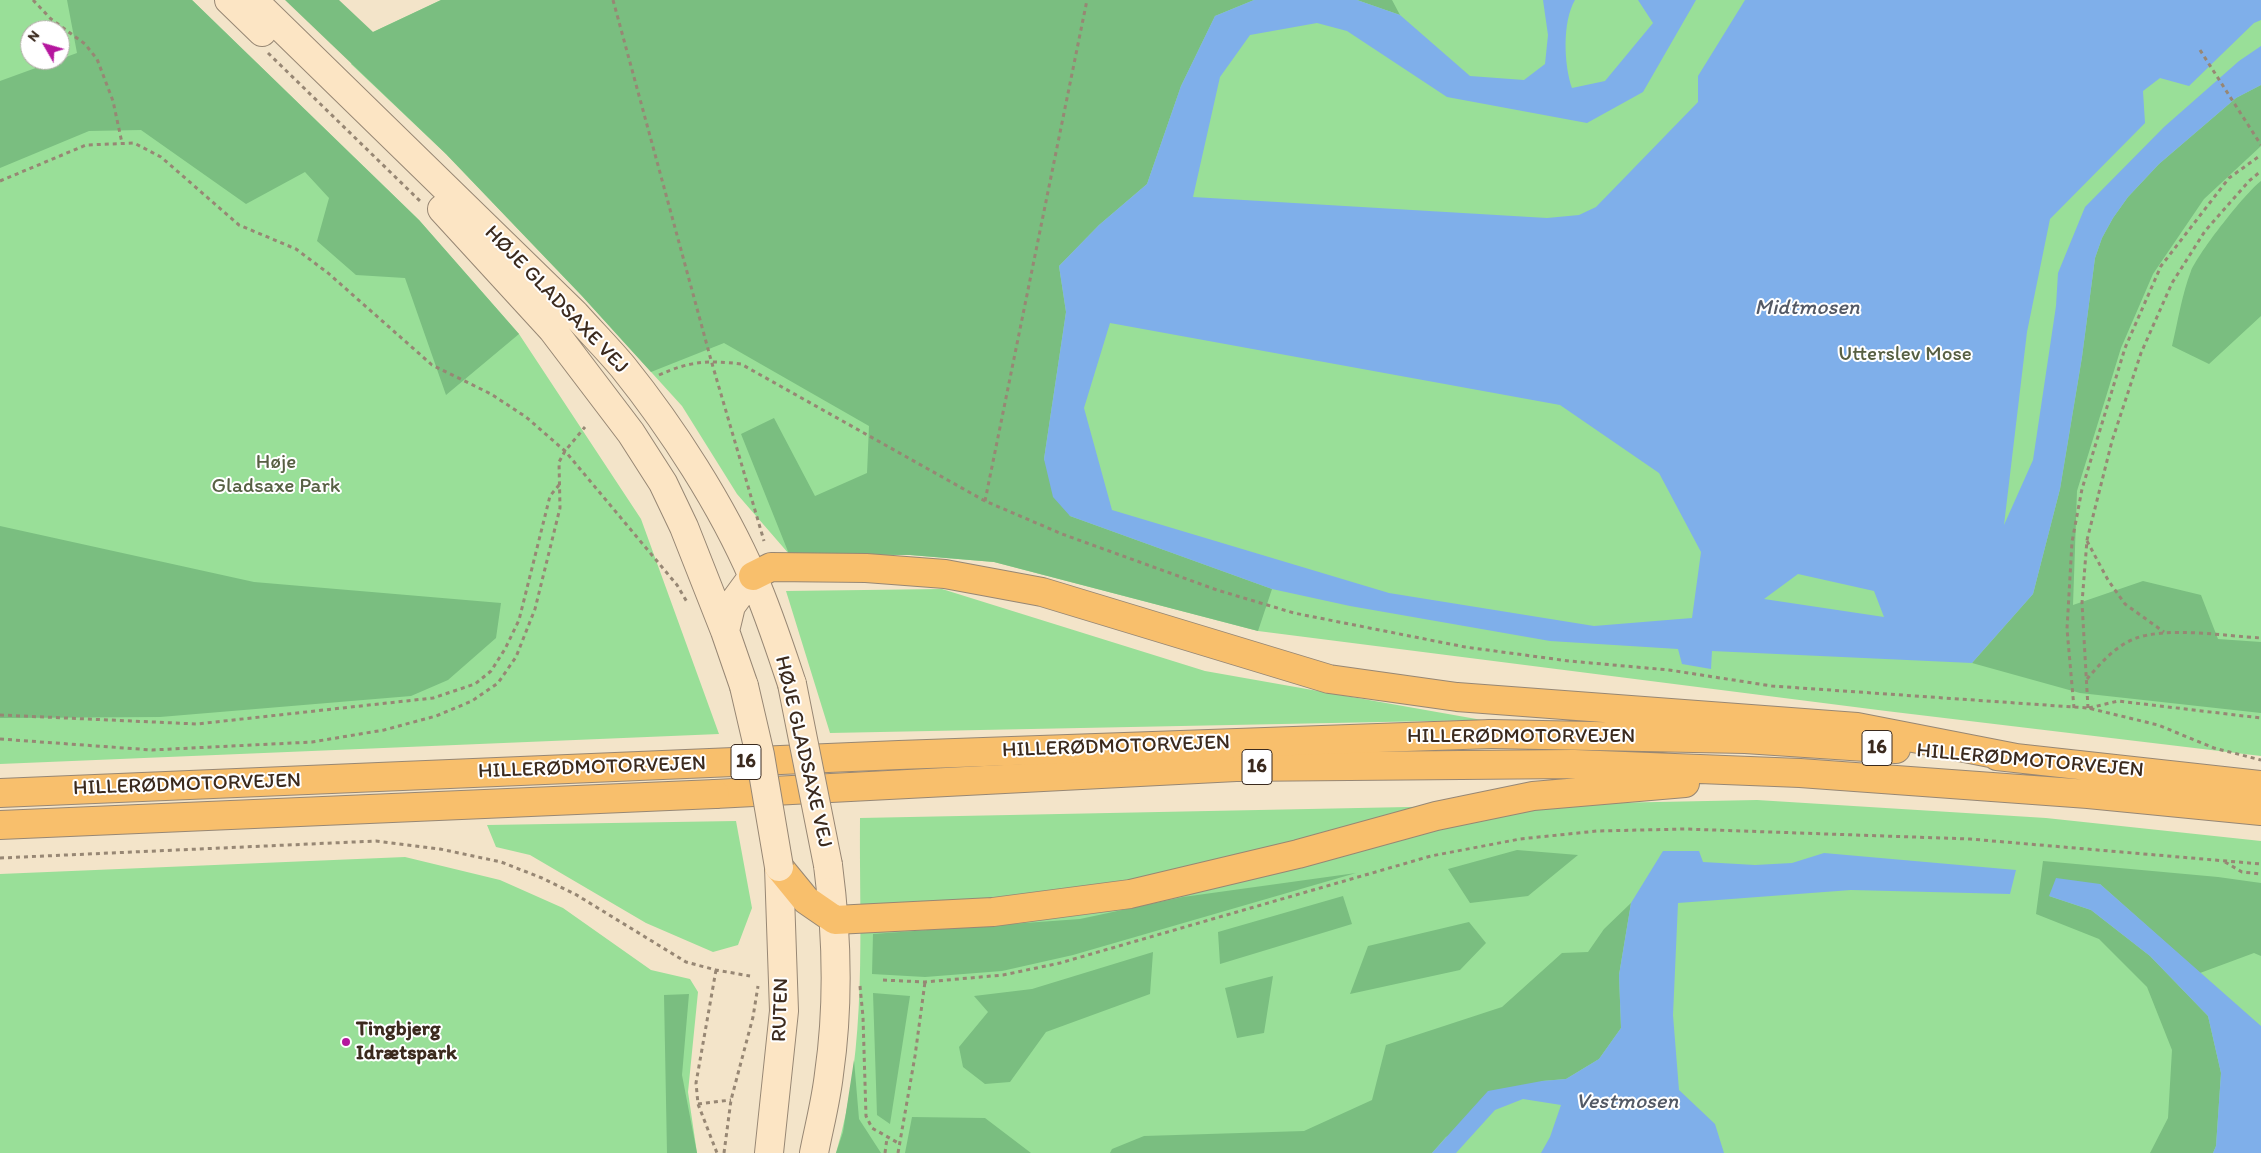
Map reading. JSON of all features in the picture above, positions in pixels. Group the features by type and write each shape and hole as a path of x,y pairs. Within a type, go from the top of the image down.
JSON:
{"main road":[{"path":"762,571 866,568 946,574 1042,592 1329,679 1457,697 1857,727 2016,758"},
{"name":"HILLERØDMOTORVEJEN","path":"0,793 889,756 1491,734 1745,739 2016,758 2261,784"},
{"name":"HILLERØDMOTORVEJEN","path":"0,825 715,794 1236,767 1574,764 1800,773 2088,794 2261,811"},
{"path":"779,867 806,900 836,920 994,912 1130,894 1298,854 1436,816 1532,796 1800,773"}],"street":[{"name":"HØJE GLADSAXE VEJ","path":"229,0 409,175 552,329 631,433 663,483 684,527 725,631 744,686 760,754 779,867"},
{"name":"HØJE GLADSAXE VEJ","path":"253,0 575,314 623,367 661,418 762,571 773,627 792,684 828,865 836,920"},
{"path":"725,631 731,606 762,571"},
{"name":"RUTEN","path":"769,1153 784,1011 779,867"},
{"path":"814,1153 830,1066 835,1011 836,920"}],"path":[{"path":"34,0 51,19 84,44 97,59 113,102 122,143"},
{"path":"613,0 710,360 762,571"},
{"path":"985,501 1087,0"},
{"path":"2200,50 2261,145"},
{"path":"0,181 86,145 134,143 161,157 239,224 296,249 328,273 432,365 491,394 526,417 565,451 677,585"},
{"path":"2074,708 2067,629 2072,542 2082,489 2126,348 2161,266 2229,178 2261,154"},
{"path":"2088,708 2082,603 2087,540 2112,441 2141,353 2172,283 2206,231 2249,181 2261,172"},
{"path":"659,375 682,365 710,360 741,364 985,501 1062,534 1217,590 1294,613 1465,647 1569,661 1669,670 1772,686 2074,708 2088,708 2118,701 2261,718"},
{"path":"0,739 152,750 312,742 384,730 436,716 472,701 498,683 516,657 535,609 560,508 559,462 565,451 585,427"},
{"path":"0,715 197,724 433,698 475,684 491,671 505,649 519,620 550,496 559,485"},
{"path":"2087,540 2108,580 2125,604 2164,632"},
{"path":"2087,680 2107,656 2134,639 2164,632 2261,638"},
{"path":"2088,708 2158,725 2214,748 2261,760"},
{"path":"883,980 925,982 1003,976 1060,963 1431,856 1520,839 1597,831 1685,829 1970,839 2261,864"},
{"path":"0,858 376,841 440,849 501,862 542,878 576,894 686,962 750,976"},
{"path":"2223,861 2242,872 2261,874"},
{"path":"716,970 696,1083 698,1104 718,1153"},
{"path":"724,1153 732,1100 754,1017 759,982"},
{"path":"898,1153 925,982"},
{"path":"698,1104 732,1100"},
{"path":"885,1153 887,1138 900,1144"}],"green space":[{"name":"Høje Gladsaxe Park","path":"0,0 192,0 419,220 519,334 641,519 719,734 0,764"},
{"path":"67,0 192,0 419,220 519,334 446,395 405,278 356,275 317,241 329,198 305,172 246,204 141,130 89,131 0,168 0,81 30,70 70,70 70,56 77,53"},
{"path":"285,0 339,0 373,32 441,0 1254,0 1215,16 1181,86 1147,184 1099,225 1059,266 1066,312 1044,459 1070,516 1272,589 1258,631 994,562 910,555 789,554 741,434 774,418 815,496 867,473 869,426 724,343 651,372 582,296 446,154"},
{"name":"Utterslev Mose","path":"441,0 2261,0 2261,756 1886,711 1258,631 994,562 910,555 789,554 737,494 682,406 582,296 446,154 351,64 373,32"},
{"path":"1357,0 1392,0 1400,15"},
{"path":"2261,85 2261,146 2204,199 2153,274 2121,348 2077,491 2073,605 2143,581 2201,595 2218,639 2261,642 2261,713 2080,693 1972,663 2033,594 2060,489 2082,357 2095,258 2102,238 2128,197 2159,164 2236,98"},
{"path":"2261,181 2261,316 2209,364 2172,346 2185,289 2191,271 2212,237"},
{"path":"0,526 254,582 501,603 496,638 448,680 411,696 160,717 0,718"},
{"path":"942,589 1205,671 1482,720 830,733 786,591"},
{"path":"1757,800 2046,818 2261,841 2261,1153 836,1153 846,1113 857,1029 860,987 860,818"},
{"path":"736,821 752,908 738,945 713,952 646,923 530,855 496,847 487,825"},
{"path":"1517,850 1578,855 1528,896 1470,903 1448,869"},
{"name":"Tingbjerg Idrætspark","path":"405,857 500,880 563,908 651,970 690,979 698,992 688,1092 697,1153 0,1153 0,874"},
{"path":"2043,861 2218,877 2261,883 2261,956 2254,953 2200,973 2100,884 2049,896 2091,910 2150,956 2208,1016 2221,1073 2216,1146 2213,1153 2150,1153 2168,1118 2172,1050 2147,987 2099,939 2036,914"},
{"path":"1356,873 1073,955 1002,971 925,977 872,974 873,934 1080,919 1183,897"},
{"path":"1343,896 1352,924 1220,964 1218,932"},
{"path":"1631,903 1619,975 1621,1028 1599,1059 1566,1079 1542,1081 1446,1137 1432,1153 1110,1153 1112,1149 1144,1136 1304,1131 1372,1100 1386,1045 1502,1007 1562,953 1588,952 1604,929"},
{"path":"1469,922 1486,943 1460,970 1350,994 1368,946"},
{"path":"1153,952 1150,994 1046,1032 1010,1082 985,1084 963,1067 959,1047 988,1012 974,996 1032,989"},
{"path":"1273,976 1264,1033 1237,1038 1225,988"},
{"path":"873,993 910,996 890,1124 877,1115"},
{"path":"689,994 682,1075 697,1153 667,1153 664,995"},
{"path":"854,1060 859,1119 881,1153 836,1153 843,1132"},
{"path":"912,1117 985,1118 1031,1153 905,1153"}],"water":[{"name":"Midtmosen","path":"1254,0 1357,0 1400,15 1470,76 1524,80 1545,64 1548,35 1543,0 1575,0 1566,31 1567,68 1572,88 1605,81 1653,23 1638,0 1696,0 1643,92 1587,123 1447,97 1347,31 1317,23 1250,35 1220,77 1193,197 1547,218 1579,215 1596,207 1698,102 1698,76 1745,0 2261,0 2261,20 2254,23 2189,86 2160,78 2143,91 2145,123 2050,219 2027,332 2004,525 2033,460 2056,306 2058,273 2085,207 2164,127 2239,61 2261,46 2261,85 2236,98 2159,164 2128,197 2102,238 2095,258 2082,357 2060,489 2033,594 1972,663 1712,651 1711,669 1682,664 1678,649 1550,641 1350,606 1272,589 1070,516 1053,497 1044,459 1066,312 1059,266 1099,225 1147,184 1181,86 1215,16","holes":["1110,323 1560,405 1659,473 1701,552 1692,618 1594,626 1389,593 1112,510 1084,408","1798,574 1874,591 1884,617 1764,599"]},
{"name":"Vestmosen","path":"1663,851 1699,851 1703,862 1755,865 1792,863 1824,853 2016,870 2010,894 1851,890 1678,903 1673,1015 1679,1090 1715,1124 1724,1153 1541,1153 1550,1137 1561,1105 1523,1099 1495,1110 1456,1153 1432,1153 1488,1091 1542,1081 1566,1079 1599,1059 1621,1028 1619,975 1631,903"},
{"path":"2056,878 2100,884 2261,1026 2261,1153 2213,1153 2216,1146 2221,1073 2208,1016 2150,956 2091,910 2049,896"}],"place":[{"name":"Tingbjerg Idrætspark","path":"346,1042"}]}
